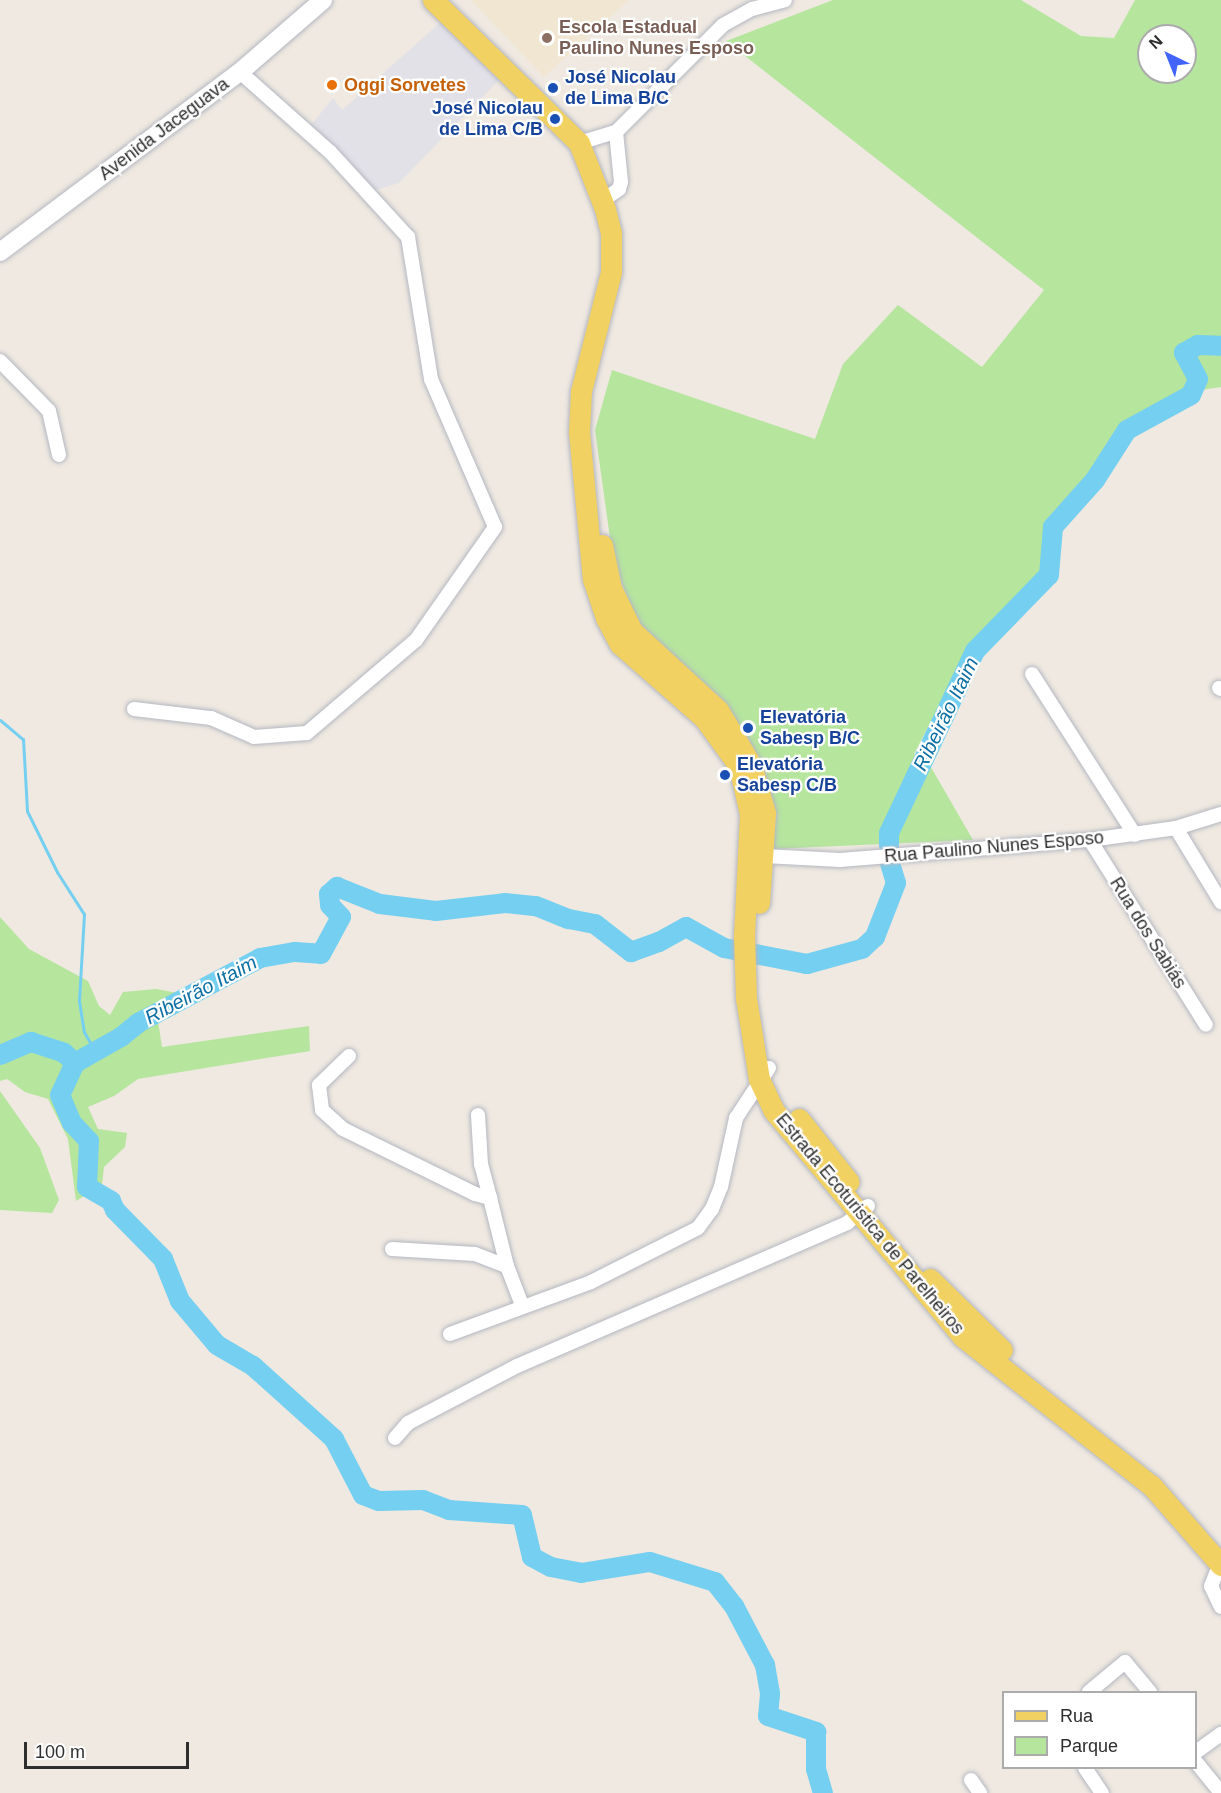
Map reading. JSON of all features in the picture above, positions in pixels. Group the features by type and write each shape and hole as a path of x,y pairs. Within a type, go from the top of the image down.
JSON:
{"main road":[{"name":"Avenida Jaceguava","path":"0,252 240,72 323,0"},
{"name":"Estrada Ecoturistica de Parelheiros","path":"433,0 585,141"},
{"name":"Estrada Ecoturistica de Parelheiros","path":"448,0 544,88 585,141 607,198 621,224 623,270 594,393 589,433 605,561 611,588 632,631 718,710 737,737 760,791 765,813 764,856"},
{"name":"Estrada Ecoturistica de Parelheiros","path":"607,198 611,233 611,272 581,391 579,432 593,579 606,618 620,644 681,696 725,745 739,766 750,814 748,930 764,1074 864,1211 971,1323 1155,1473 1193,1509 1221,1558"},
{"path":"748,930 755,864 764,856 757,851 750,814"}],"street":[{"path":"585,141 616,132 723,25 752,9 785,0"},
{"path":"134,709 211,718 254,737 307,733 345,704 416,640 495,527 431,379 408,237 330,152 240,72"},
{"path":"607,198 619,189 622,174 616,132"},
{"path":"0,361 49,411 59,455"},
{"path":"1032,674 1135,835"},
{"name":"Rua Paulino Nunes Esposo","path":"764,856 840,860 1090,840 1176,828 1221,814"},
{"path":"1176,828 1221,902"},
{"name":"Rua dos Sabiás","path":"1090,840 1206,1025"},
{"path":"349,1056 319,1085 319,1102 329,1118 434,1175 490,1198"},
{"path":"450,1334 522,1305 591,1282 698,1228 721,1187 736,1118 764,1074"},
{"path":"478,1115 482,1164 507,1266 522,1305"},
{"path":"395,1438 408,1424 518,1366 864,1211"},
{"path":"392,1249 475,1254 507,1266"},
{"path":"1221,1558 1211,1586 1221,1607"},
{"path":"1090,1691 1118,1665 1129,1663 1149,1691"},
{"path":"1197,1751 1221,1734"},
{"path":"1197,1763 1221,1793"},
{"path":"1086,1769 1102,1793"},
{"path":"970,1779 980,1793"}],"shaded area":[{"name":"Escola Estadual Paulino Nunes Esposo","path":"471,0 629,0 544,77"},
{"path":"443,20 500,79 399,183 375,190 311,125 333,98 342,110"}],"green space":[{"path":"833,0 1021,0 1081,36 1114,38 1135,0 1221,0 1221,387 1182,393 1121,426 1090,472 1045,521 1042,570 969,648 914,754 932,769 973,840 772,849 777,815 749,739 721,702 640,631 613,560 595,430 612,370 815,439 843,364 898,305 982,367 1044,290 726,41"},
{"path":"0,917 29,949 88,981 99,1006 110,1015 123,992 156,989 178,993 158,1021 162,1047 309,1026 310,1051 138,1079 114,1096 88,1107 98,1129 127,1133 125,1147 104,1167 102,1185 76,1201 68,1139 48,1099 25,1092 7,1079 0,1081"},
{"path":"0,1091 40,1148 59,1200 52,1213 0,1210"}],"waterway":[{"name":"Ribeirão Itaim","path":"889,846 889,833 975,651 1049,575 1053,527 1095,480 1127,430 1191,395 1198,379 1184,353 1198,345 1221,346"},
{"path":"0,720 23,739 27,811 57,872 84,914 79,1001 84,1032 95,1051"},
{"name":"Ribeirão Itaim","path":"75,1063 121,1037 138,1023 260,958 295,952 321,954 341,917 330,905 329,894 337,887 380,904 436,911 505,903 536,906 569,919 595,924 631,952 659,942 686,927 724,948 807,964 862,949 875,937 896,883 889,860"},
{"path":"0,1055 31,1042 64,1053 75,1063 60,1095 72,1123 89,1141 87,1187 111,1201 115,1210 163,1259 180,1301 217,1345 253,1366 334,1439 363,1495 379,1501 423,1500 449,1510 522,1515 532,1557 551,1567 581,1573 650,1562 715,1582 734,1606 765,1665 770,1694 768,1716 816,1732 816,1769 823,1793"}],"place":[{"name":"Escola Estadual Paulino Nunes Esposo","path":"547,38"},
{"name":"Oggi Sorvetes","path":"332,85"},
{"name":"José Nicolau de Lima B/C","path":"553,88"},
{"name":"José Nicolau de Lima C/B","path":"555,119"},
{"name":"Elevatória Sabesp B/C","path":"748,728"},
{"name":"Elevatória Sabesp C/B","path":"725,775"}]}
